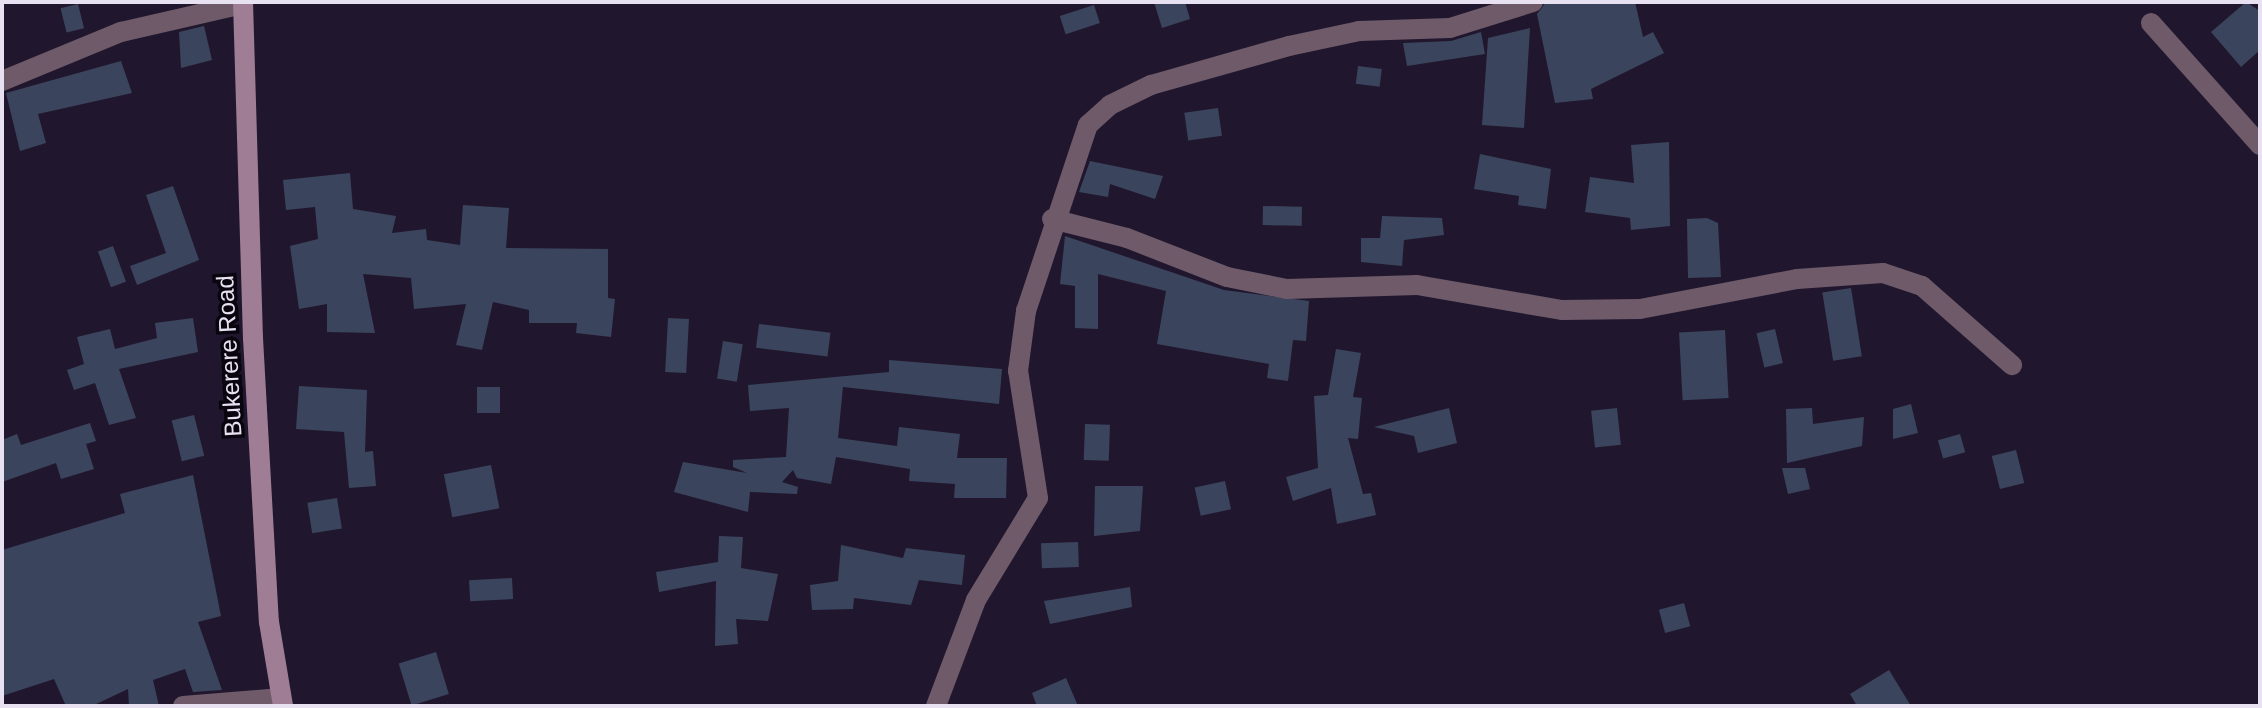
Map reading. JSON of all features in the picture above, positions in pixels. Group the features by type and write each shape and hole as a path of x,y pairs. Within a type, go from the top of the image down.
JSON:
{"street":[{"path":"936,706 976,600 1038,498 1018,371 1026,311 1052,219 1088,125 1110,105 1151,85 1359,31 1450,28 1533,2"},
{"path":"2,81 121,32 243,3"},
{"name":"Bukerere Road","path":"243,3 253,338 269,622 282,702"},
{"path":"2151,23 2260,145"},
{"path":"1052,219 1127,238 1227,277 1287,289 1417,285 1562,310 1640,309 1797,279 1883,273 1922,286 2012,365"},
{"path":"183,706 282,702"}],"building":[{"path":"1154,2 1185,2 1190,19 1162,28"},
{"path":"1546,2 1635,2 1643,37 1653,32 1664,53 1591,89 1593,99 1555,103 1537,14"},
{"path":"2246,2 2260,11 2260,50 2241,67 2211,32"},
{"path":"78,4 84,28 67,33 61,8"},
{"path":"1094,5 1100,23 1066,34 1060,16"},
{"path":"204,26 212,60 181,68 179,32"},
{"path":"1530,28 1524,128 1482,125 1488,38"},
{"path":"1481,32 1485,54 1407,66 1403,43 1451,41"},
{"path":"121,61 132,93 38,114 46,143 20,151 6,93"},
{"path":"1358,66 1382,69 1380,87 1356,84"},
{"path":"1218,108 1222,136 1188,140 1184,113"},
{"path":"1669,142 1670,226 1631,230 1630,218 1585,212 1590,177 1634,183 1631,145"},
{"path":"1480,154 1551,169 1546,209 1518,205 1519,196 1474,189"},
{"path":"1090,161 1163,176 1155,199 1110,184 1108,197 1079,192"},
{"path":"350,173 353,209 396,216 392,233 426,229 427,240 460,245 463,205 509,208 506,248 608,249 608,298 615,299 611,337 576,333 577,323 529,323 529,310 493,302 482,350 456,345 466,304 414,309 411,278 363,274 375,333 327,332 327,304 299,309 290,246 318,239 315,207 286,210 283,180"},
{"path":"173,186 199,260 137,285 130,266 166,253 146,195"},
{"path":"1263,206 1302,207 1302,226 1263,225"},
{"path":"1382,216 1442,218 1444,235 1404,240 1402,266 1361,262 1361,238 1380,238"},
{"path":"1707,218 1718,223 1721,277 1688,278 1687,219"},
{"path":"1065,236 1224,290 1309,301 1306,341 1293,340 1288,381 1267,378 1269,364 1157,344 1166,291 1098,274 1098,329 1075,328 1075,286 1060,284"},
{"path":"113,246 126,282 111,287 98,251"},
{"path":"1851,288 1862,356 1833,361 1822,293"},
{"path":"193,318 198,352 119,369 136,418 109,425 95,383 74,390 67,370 84,364 77,337 110,329 115,349 157,338 155,323"},
{"path":"668,318 689,319 686,373 665,372"},
{"path":"759,324 830,333 828,357 756,348"},
{"path":"1775,329 1783,363 1764,367 1756,333"},
{"path":"1725,330 1729,398 1683,400 1679,332"},
{"path":"723,341 743,344 737,382 717,379"},
{"path":"1336,349 1361,353 1353,397 1362,398 1358,439 1348,438 1363,494 1371,493 1376,515 1337,524 1331,488 1293,501 1286,477 1318,468 1314,396 1328,395"},
{"path":"889,360 1002,369 999,404 843,387 838,438 897,446 899,427 960,434 957,458 1007,458 1006,498 954,498 955,484 909,481 910,469 836,457 831,484 797,478 793,470 782,482 798,487 797,494 750,492 748,512 674,492 683,462 747,473 733,467 733,460 786,457 789,408 750,411 748,385 889,372"},
{"path":"299,386 367,390 365,452 373,451 376,486 349,488 344,432 296,429"},
{"path":"477,387 500,387 500,413 477,413"},
{"path":"1911,404 1918,433 1893,439 1893,409"},
{"path":"1449,408 1457,443 1418,453 1414,436 1374,427"},
{"path":"1617,408 1621,445 1595,448 1591,411"},
{"path":"1812,408 1813,424 1864,417 1862,446 1787,463 1786,409"},
{"path":"194,415 204,456 182,461 172,421"},
{"path":"90,423 96,441 86,444 94,469 61,479 56,463 2,482 2,440 17,434 21,445"},
{"path":"1085,424 1110,425 1109,461 1084,460"},
{"path":"1960,434 1965,452 1943,459 1938,440"},
{"path":"2016,450 2024,483 2000,489 1992,456"},
{"path":"491,465 499,508 452,517 444,474"},
{"path":"1782,468 1805,468 1810,489 1788,494"},
{"path":"193,475 221,616 198,622 222,690 193,692 185,669 153,680 159,706 129,706 128,689 92,706 66,706 54,679 2,696 2,550 125,513 120,494"},
{"path":"1225,481 1231,509 1201,516 1195,487"},
{"path":"1095,486 1143,486 1140,531 1094,536"},
{"path":"337,498 342,529 312,533 307,503"},
{"path":"719,536 743,537 741,568 778,574 768,621 736,619 738,644 715,646 716,581 659,592 656,572 718,562"},
{"path":"1078,542 1079,567 1042,568 1041,543"},
{"path":"841,545 903,558 906,548 965,555 962,585 919,580 911,605 854,598 853,609 812,610 810,585 838,581"},
{"path":"512,578 513,599 470,601 469,580"},
{"path":"1130,587 1132,607 1050,624 1044,601"},
{"path":"1684,603 1690,626 1665,633 1659,610"},
{"path":"436,652 449,694 412,705 399,663"},
{"path":"1889,670 1911,706 1857,706 1850,694"},
{"path":"1066,678 1078,706 1037,706 1032,693"}]}
